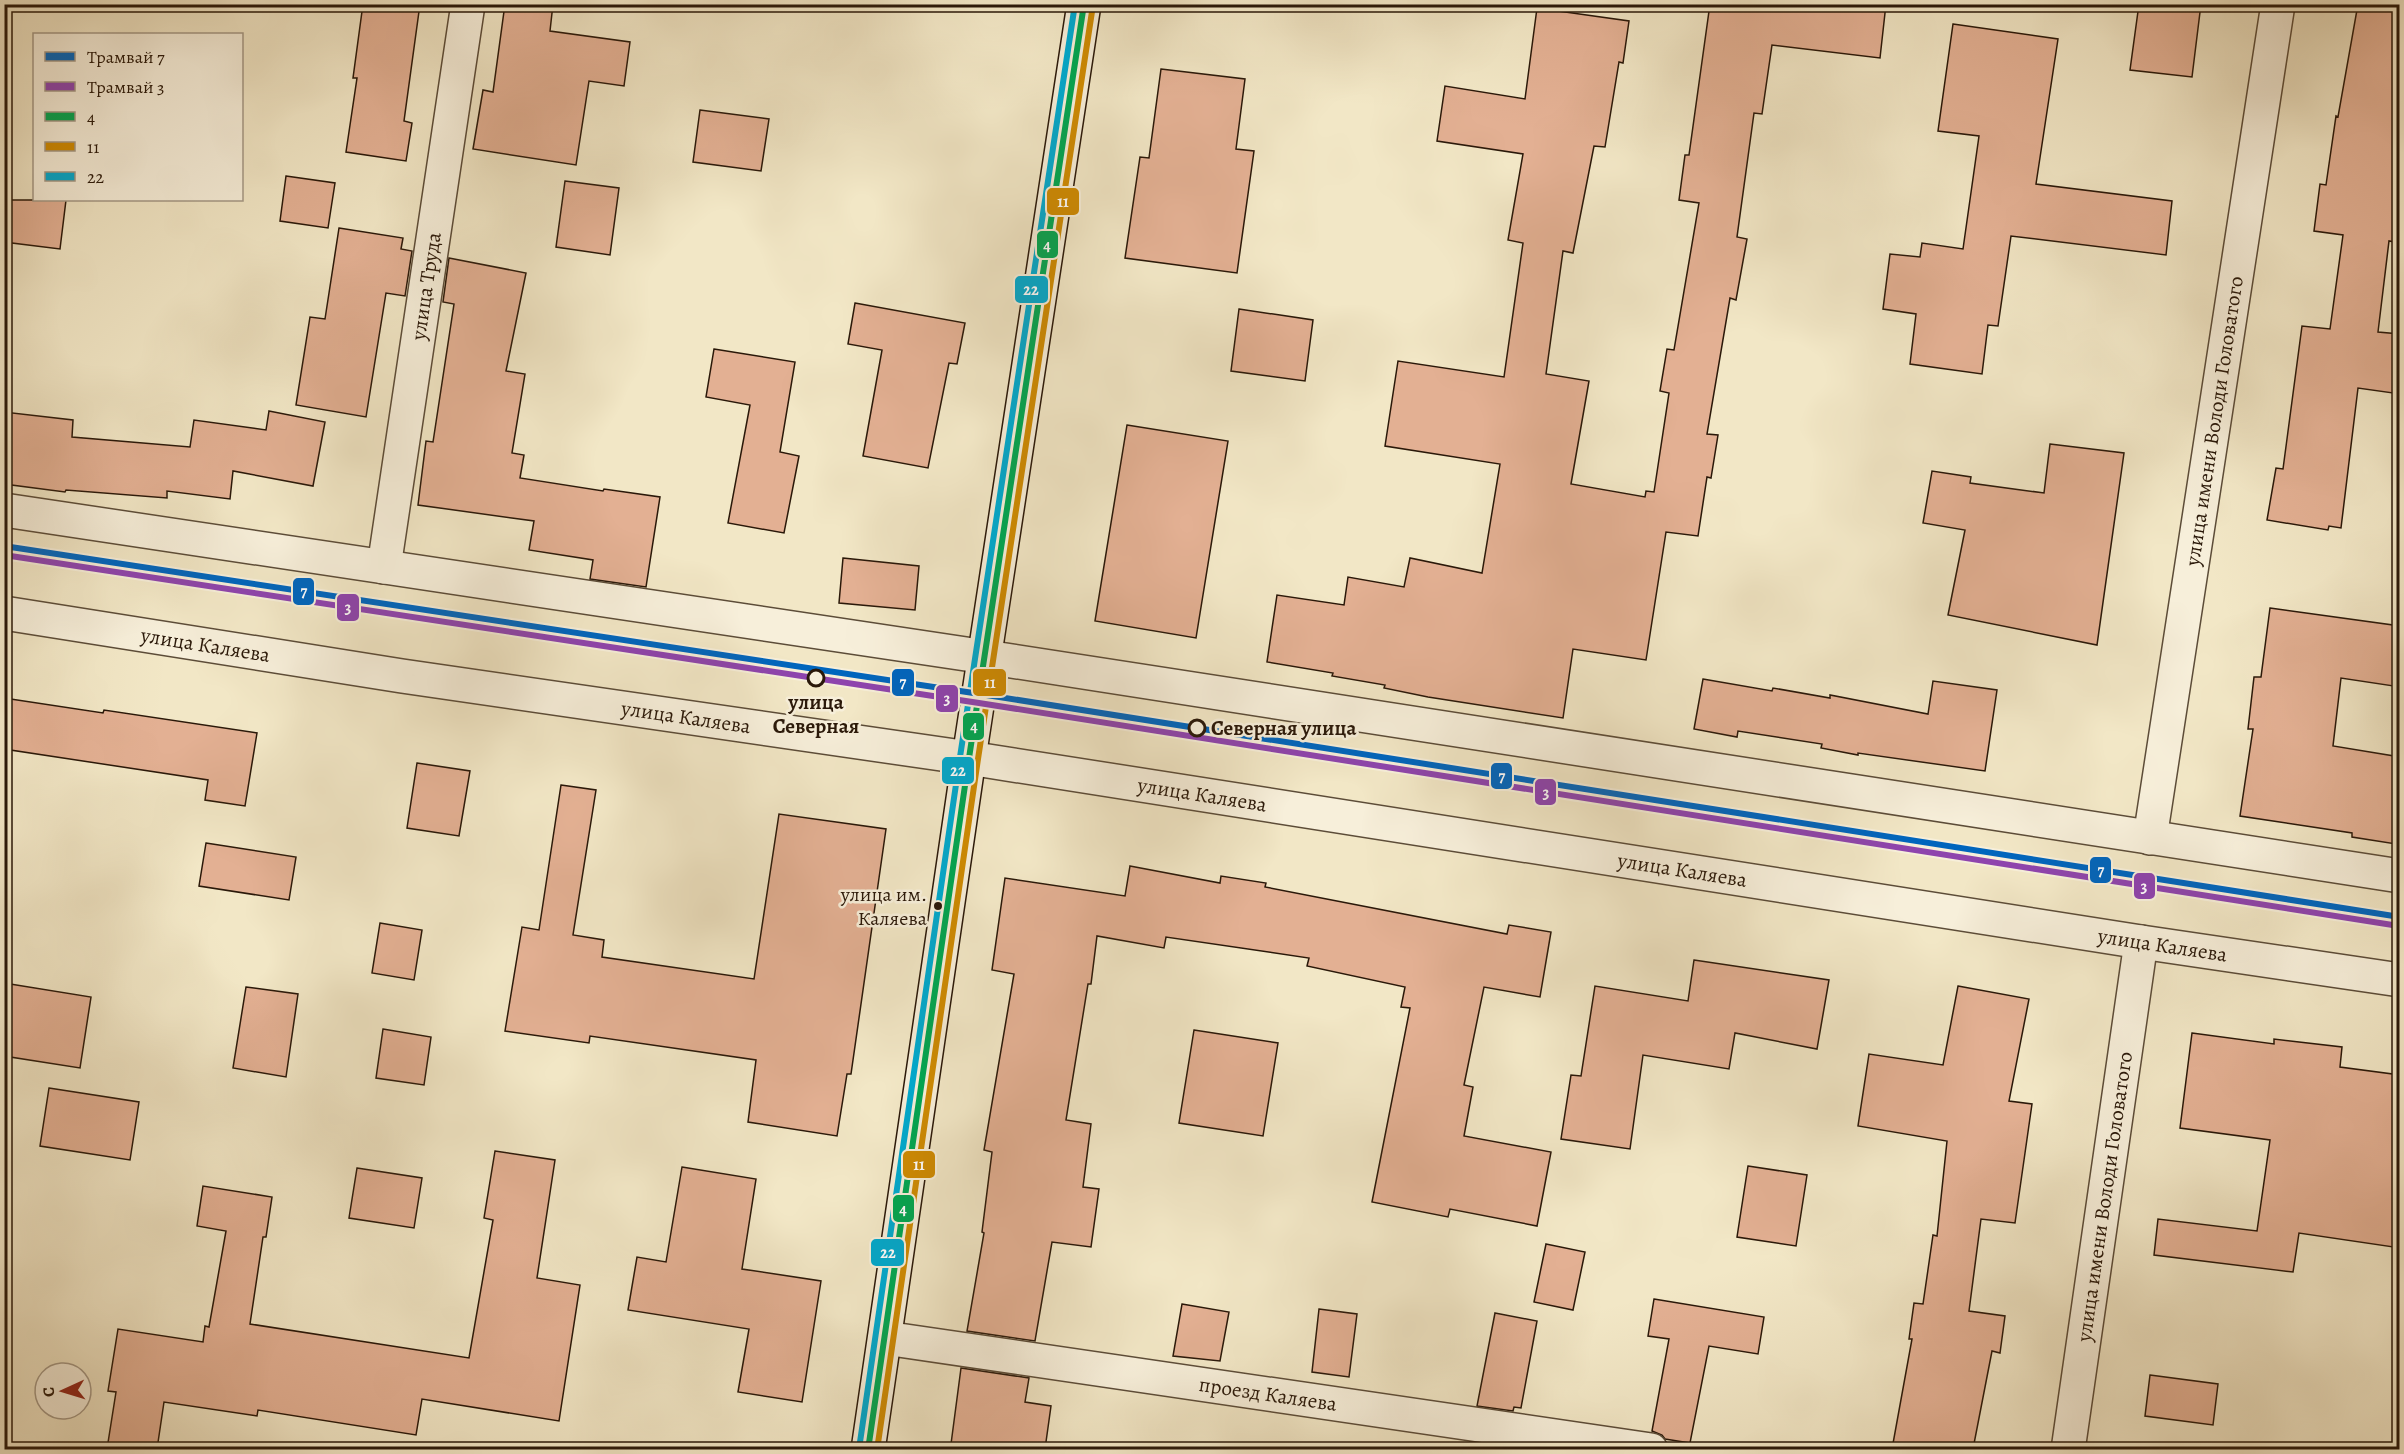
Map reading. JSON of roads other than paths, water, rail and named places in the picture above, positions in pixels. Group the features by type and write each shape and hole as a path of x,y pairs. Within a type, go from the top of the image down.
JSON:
{"street":[{"name":"улица Труда","path":"384,567 468,4"},
{"path":"868,1449 969,758 1084,4"},
{"name":"улица имени Володи Головатого","path":"2150,838 2278,4"},
{"path":"4,510 986,657 2400,876"},
{"name":"улица Каляева","path":"4,613 414,678 969,758 2141,942 2400,980"},
{"name":"улица имени Володи Головатого","path":"2068,1449 2141,942"},
{"name":"проезд Каляева","path":"885,1338 1651,1449"}],"tram line":[{"name":"7","path":"4,546 980,694 2400,917"},
{"name":"3","path":"4,555 979,703 2399,926"}],"place":[{"name":"улица Северная","path":"816,678"},
{"name":"Северная улица","path":"1197,728"},
{"name":"улица им. Каляева","path":"938,906"}]}
